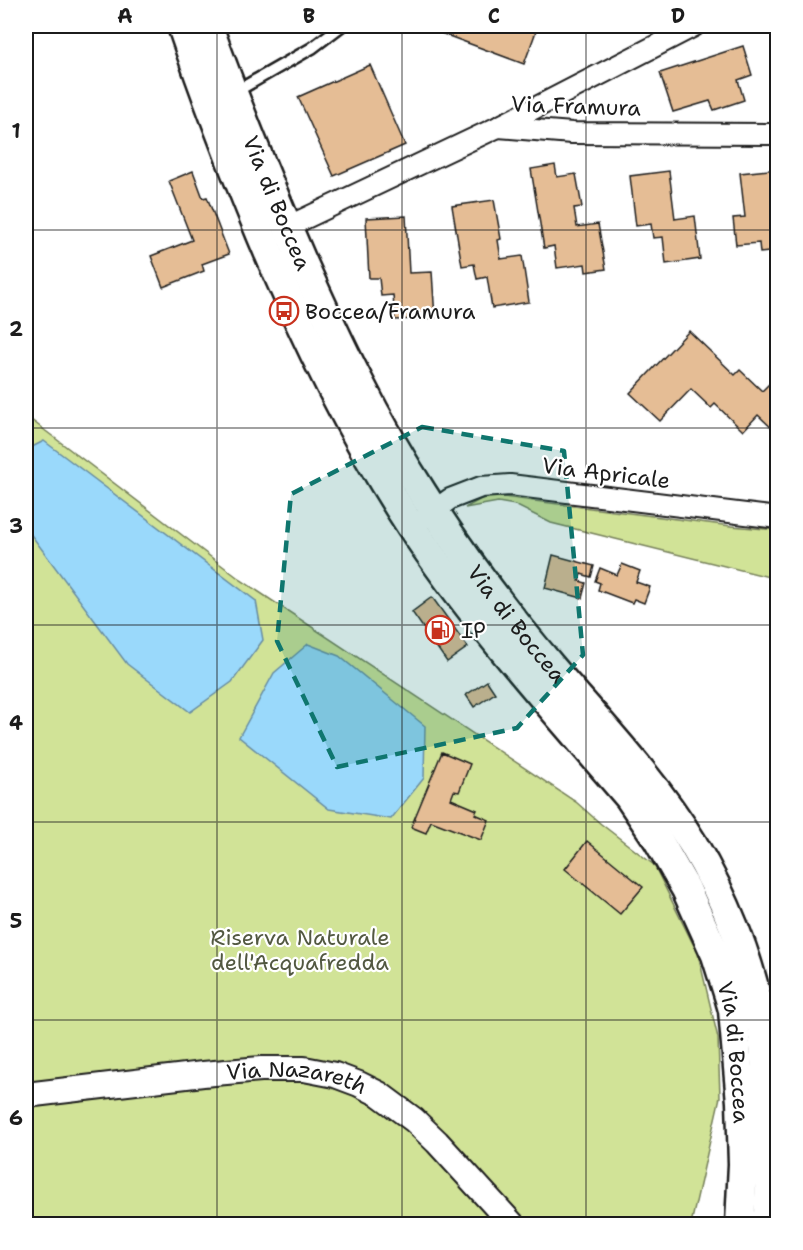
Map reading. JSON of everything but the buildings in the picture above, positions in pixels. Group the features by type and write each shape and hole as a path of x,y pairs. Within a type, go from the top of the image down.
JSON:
{"main road":[{"name":"Via di Boccea","path":"182,26 229,157 292,308 337,400 370,458 423,519 458,546 526,636 655,789 694,845 716,888 746,962 761,1021 770,1178 767,1224"},
{"name":"Via di Boccea","path":"208,26 232,94 334,335 391,441 423,519 484,625 641,813 671,862 701,920 725,979 733,1010 743,1140 740,1224"}],"street":[{"path":"498,127 694,26"},
{"name":"Via Framura","path":"287,227 498,127 572,133 777,134"},
{"name":"Via Apricale","path":"423,519 450,499 482,487 510,485 777,518"},
{"name":"Via Nazareth","path":"26,1095 261,1069 304,1070 335,1075 379,1094 414,1120 436,1142 502,1220"}],"lane":[{"path":"232,94 303,53 341,26"}],"highlighted area":[{"path":"422,427 564,451 583,655 517,728 337,767 277,641 291,494"}],"green space":[{"name":"Riserva Naturale dell'Acquafredda","path":"26,416 241,580 576,802 654,865 698,954 718,1038 720,1097 691,1224 26,1224"},
{"path":"496,496 777,530 777,579 551,523 515,505 498,502 465,508 481,499"}],"water":[{"path":"44,441 256,601 263,640 232,682 190,712 127,664 26,528 26,450"},
{"path":"308,644 339,656 425,726 424,778 391,819 329,809 239,737 274,673"}],"place":[{"name":"Boccea/Framura","path":"284,311"},
{"name":"IP","path":"440,630"}]}
